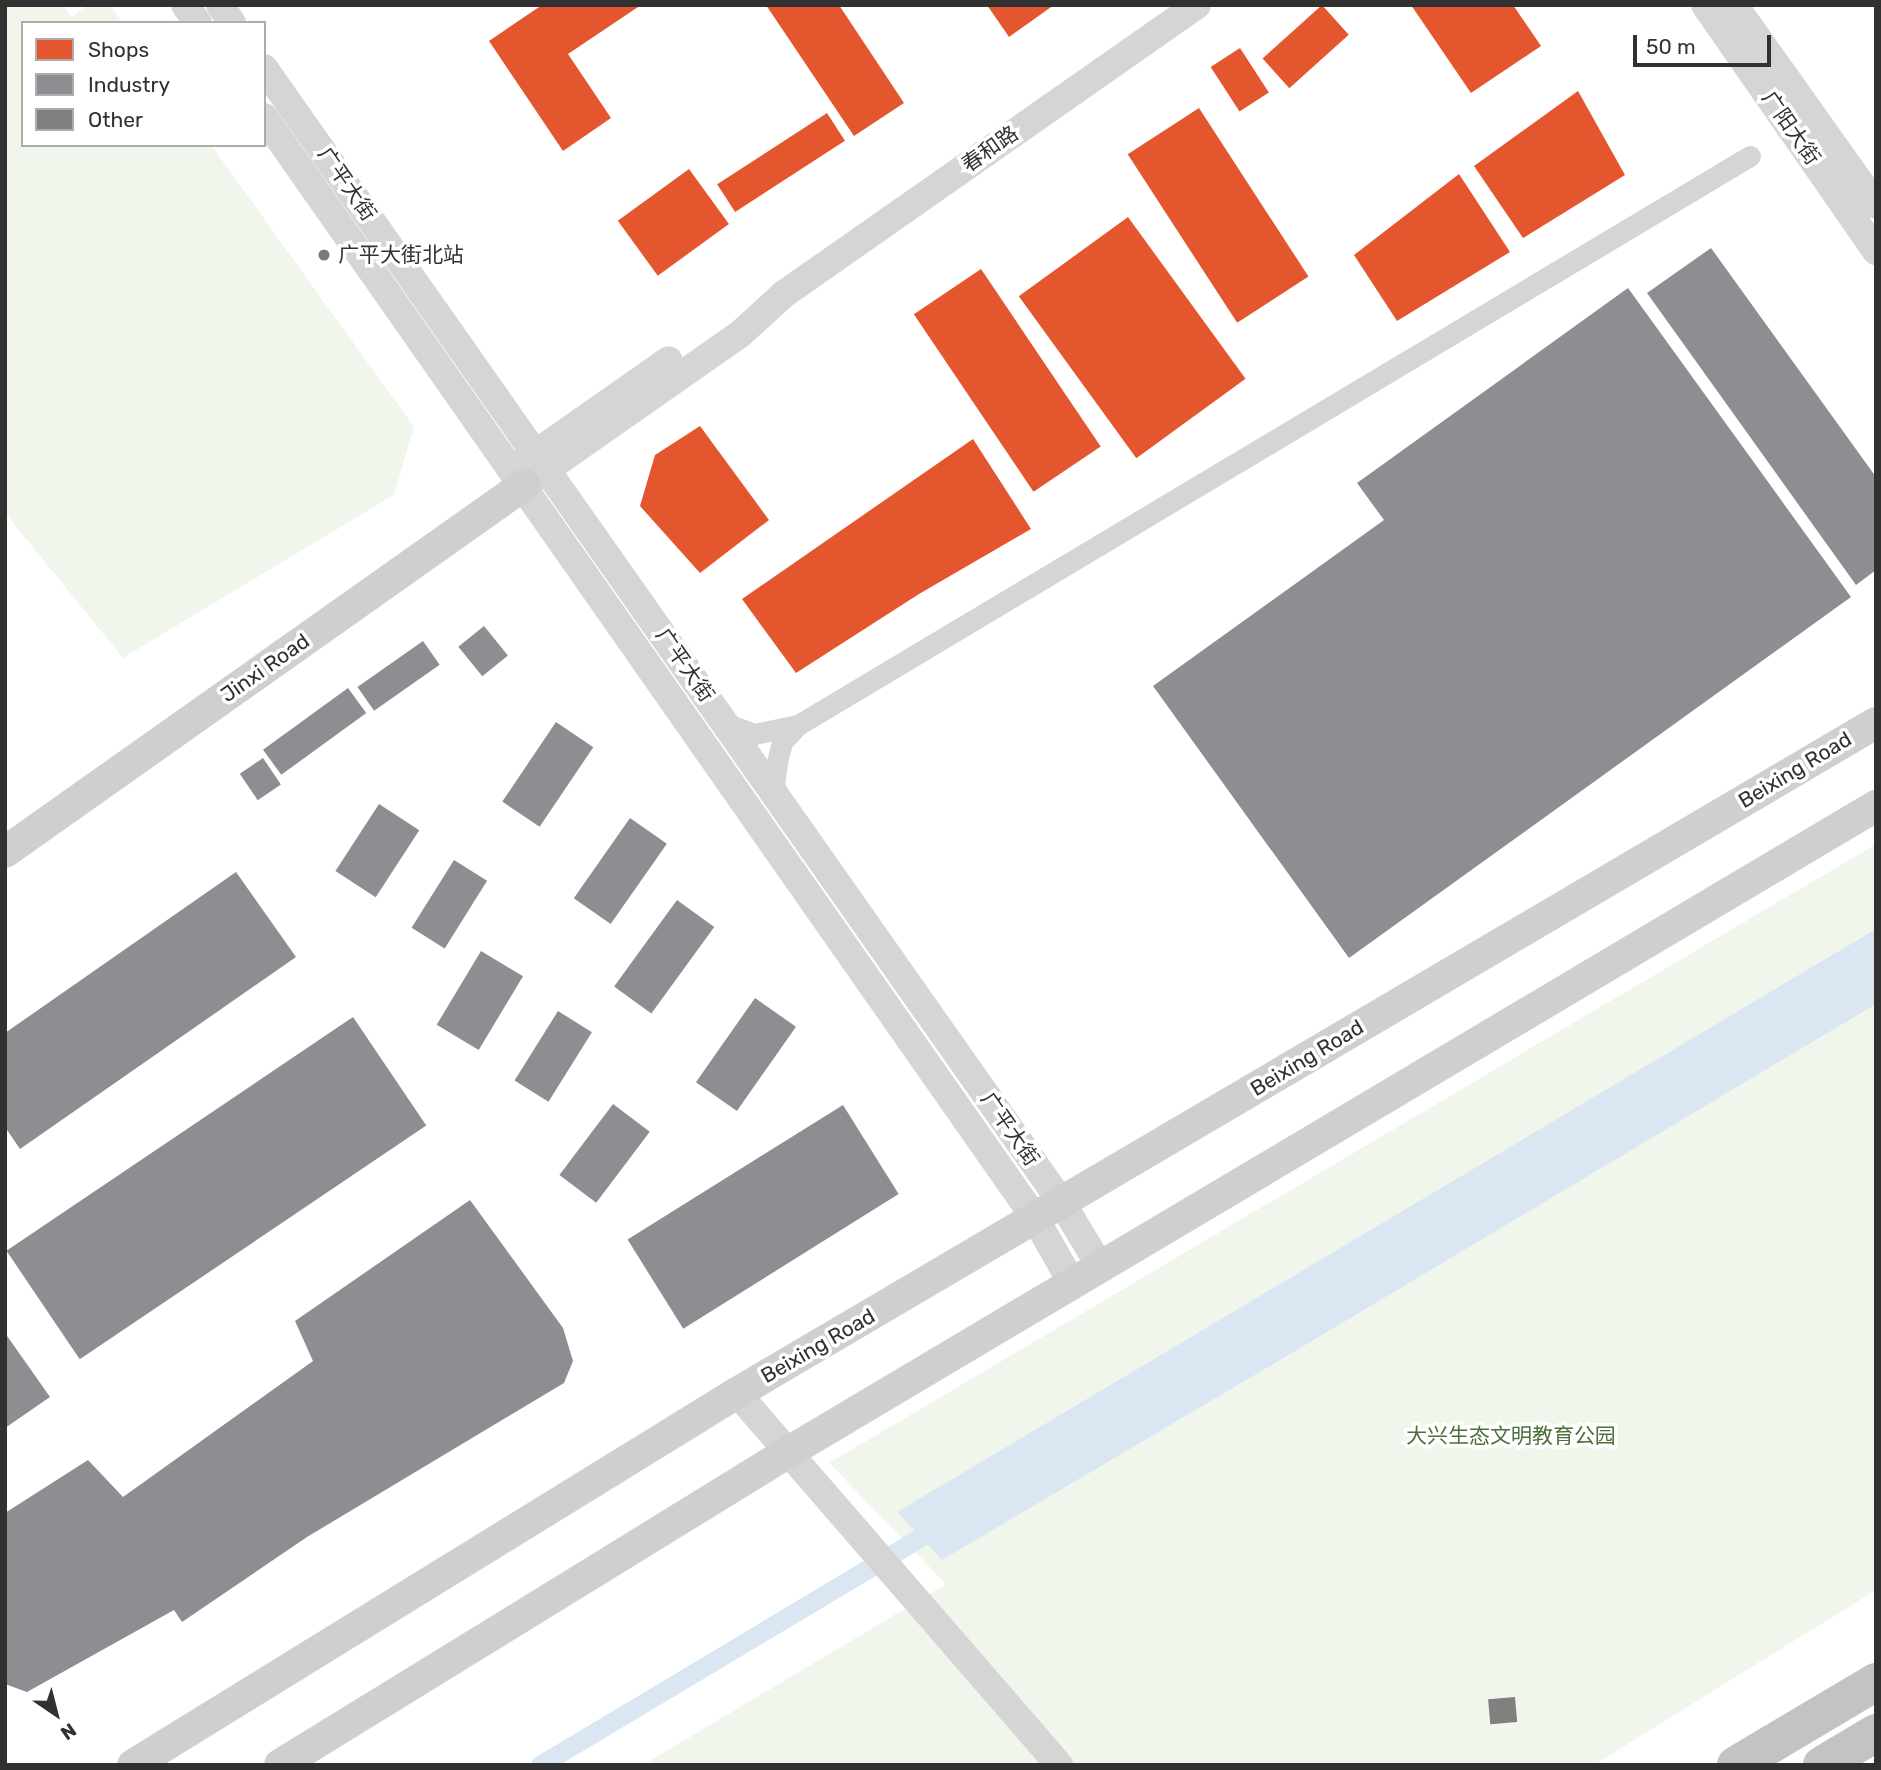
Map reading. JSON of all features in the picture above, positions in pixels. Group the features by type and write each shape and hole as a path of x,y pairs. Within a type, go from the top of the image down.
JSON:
{"highway":[{"path":"1736,1765 1876,1682"},
{"path":"1822,1765 1876,1733"}],"main road":[{"name":"Jinxi Road","path":"5,825 530,469"},
{"name":"Jinxi Road","path":"5,852 530,469"},
{"name":"Beixing Road","path":"133,1765 737,1393 1876,723"},
{"path":"280,1765 787,1453 1876,806"}],"street":[{"path":"185,5 197,21"},
{"path":"220,5 231,21"},
{"name":"春和路","path":"530,469 727,320 783,294 1197,5"},
{"name":"广阳大街","path":"1705,5 1876,251"},
{"name":"广阳大街","path":"1734,5 1876,205"},
{"name":"广平大街","path":"266,71 530,469 1035,1218 1072,1283"},
{"name":"广平大街","path":"266,120 727,724 1062,1202 1100,1266"},
{"path":"780,799 774,784 777,762 782,742 798,724 1750,156"},
{"path":"727,724 754,734 798,724"},
{"path":"737,1393 1059,1765"}],"green space":[{"path":"5,5 63,5 72,17 87,5 110,5 122,21 21,21 21,147 212,147 414,427 394,495 123,658 5,513"},
{"name":"大兴生态文明教育公园","path":"1876,844 1876,1590 1594,1765 643,1765 946,1584 829,1463"}],"shaded area":[{"path":"1876,929 1876,1004 1285,1357 942,1560 897,1512"}],"building: Shops":[{"path":"542,5 641,5 568,54 611,118 563,151 489,41"},
{"path":"766,5 839,5 904,103 854,136"},
{"path":"987,5 1054,5 1009,37"},
{"path":"1322,5 1349,35 1289,88 1263,59"},
{"path":"1411,5 1513,5 1541,46 1471,93"},
{"path":"1240,48 1269,92 1240,112 1211,67"},
{"path":"1578,91 1625,175 1523,238 1474,166"},
{"path":"1199,108 1308,277 1237,323 1128,154"},
{"path":"827,113 845,141 735,212 717,184"},
{"path":"689,169 729,224 658,276 618,221"},
{"path":"1459,174 1510,252 1397,321 1354,255"},
{"path":"1128,217 1246,379 1136,458 1019,296"},
{"path":"981,269 1101,446 1034,492 914,314"},
{"path":"700,426 769,520 700,573 640,506 655,455"},
{"path":"973,439 1031,529 919,594 796,673 742,599"}],"building: Industry":[{"path":"1711,248 1876,477 1876,570 1856,585 1647,293"},
{"path":"1628,288 1851,597 1349,958 1153,686 1384,520 1357,483"},
{"path":"484,626 508,656 482,676 458,647"},
{"path":"423,641 440,665 374,711 357,687"},
{"path":"348,688 366,713 281,775 263,750"},
{"path":"556,722 593,747 540,827 502,802"},
{"path":"263,758 281,785 258,800 240,774"},
{"path":"379,804 419,830 376,897 335,871"},
{"path":"630,818 667,844 611,924 574,898"},
{"path":"454,860 487,881 445,949 412,928"},
{"path":"236,872 296,957 20,1149 5,1127 5,1033"},
{"path":"677,900 714,927 651,1014 614,987"},
{"path":"481,951 523,976 479,1050 437,1025"},
{"path":"755,998 796,1027 737,1111 696,1082"},
{"path":"558,1011 592,1032 548,1102 515,1081"},
{"path":"353,1017 426,1126 80,1359 6,1251"},
{"path":"613,1104 650,1132 596,1203 559,1175"},
{"path":"843,1105 899,1194 683,1329 628,1240"},
{"path":"470,1200 563,1328 573,1361 564,1383 307,1537 182,1622 174,1610 27,1692 5,1684 5,1513 88,1460 123,1497 313,1361 295,1321"},
{"path":"5,1333 50,1397 5,1428"}],"building: Other":[{"path":"1515,1697 1517,1722 1490,1724 1488,1699"}],"waterway":[{"path":"540,1765 943,1524"}],"place":[{"name":"广平大街北站","path":"324,255"}]}
